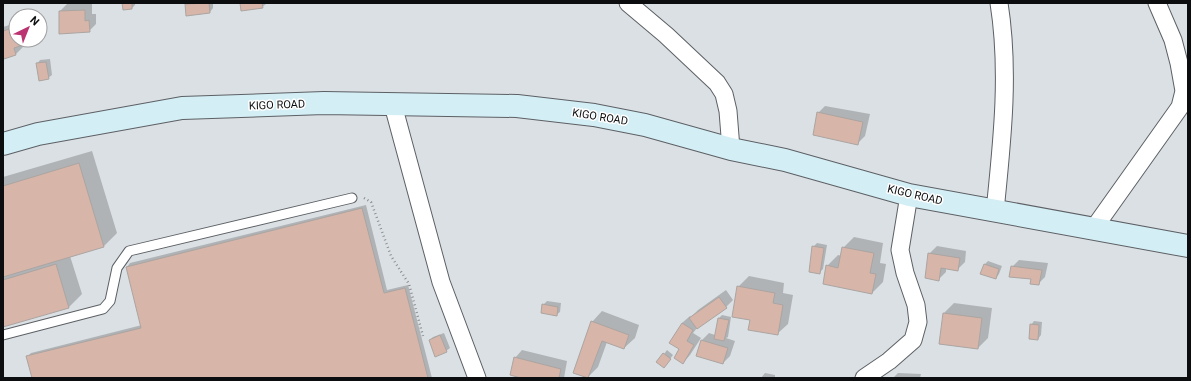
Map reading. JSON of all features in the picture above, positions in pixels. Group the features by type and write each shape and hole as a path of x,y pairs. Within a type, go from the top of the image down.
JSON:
{"street":[{"path":"628,3 671,40 717,83 724,94 728,111 731,149"},
{"path":"995,211 1004,104 1003,29 999,3"},
{"path":"1094,228 1180,107 1184,91 1179,63 1173,40 1157,3"},
{"name":"KIGO ROAD","path":"3,144 38,134 182,108 324,103 517,106 594,115 645,125 731,149 785,160 908,195 1188,246"},
{"path":"393,105 442,282 477,378"},
{"path":"864,378 913,340 918,322 916,305 905,273 900,250 908,195"}],"lane":[{"path":"3,335 102,309 110,301 117,268 129,251 352,198"}],"path":[{"path":"352,198 364,198 371,202 391,256 409,284 423,336"}],"building":[{"path":"122,3 132,3 132,9 123,10"},
{"path":"209,3 210,13 186,16 185,4"},
{"path":"240,3 262,3 263,8 241,11"},
{"path":"85,10 85,21 89,20 90,32 59,34 59,11"},
{"path":"8,29 8,48 14,48 16,55 4,59 3,54 3,31"},
{"path":"46,62 49,79 39,81 36,63"},
{"path":"817,112 863,122 858,145 813,135"},
{"path":"79,163 104,247 3,277 3,186"},
{"path":"362,208 384,293 405,288 428,378 32,378 26,356 141,328 126,267"},
{"path":"812,246 824,248 820,274 809,272"},
{"path":"842,247 874,253 870,273 876,274 872,294 823,284 826,265 838,268"},
{"path":"928,253 960,258 958,271 941,268 939,281 925,278"},
{"path":"56,264 69,308 3,327 3,280"},
{"path":"984,264 999,269 996,279 980,274"},
{"path":"1011,266 1042,270 1039,285 1030,284 1031,279 1009,277"},
{"path":"737,286 775,293 773,303 783,305 778,335 748,330 750,320 732,317"},
{"path":"719,297 727,308 697,329 689,318"},
{"path":"542,304 558,307 557,316 541,313"},
{"path":"943,313 982,318 978,349 939,344"},
{"path":"718,318 729,320 724,341 714,339"},
{"path":"591,321 629,335 624,349 602,341 588,378 573,373"},
{"path":"682,323 693,330 687,341 694,345 683,364 674,358 679,349 669,343"},
{"path":"1030,324 1039,325 1038,340 1029,339"},
{"path":"440,335 447,352 435,357 429,340"},
{"path":"701,340 728,348 723,364 696,356"},
{"path":"663,353 671,359 664,368 656,362"},
{"path":"514,357 561,369 559,378 521,378 510,375"}]}
